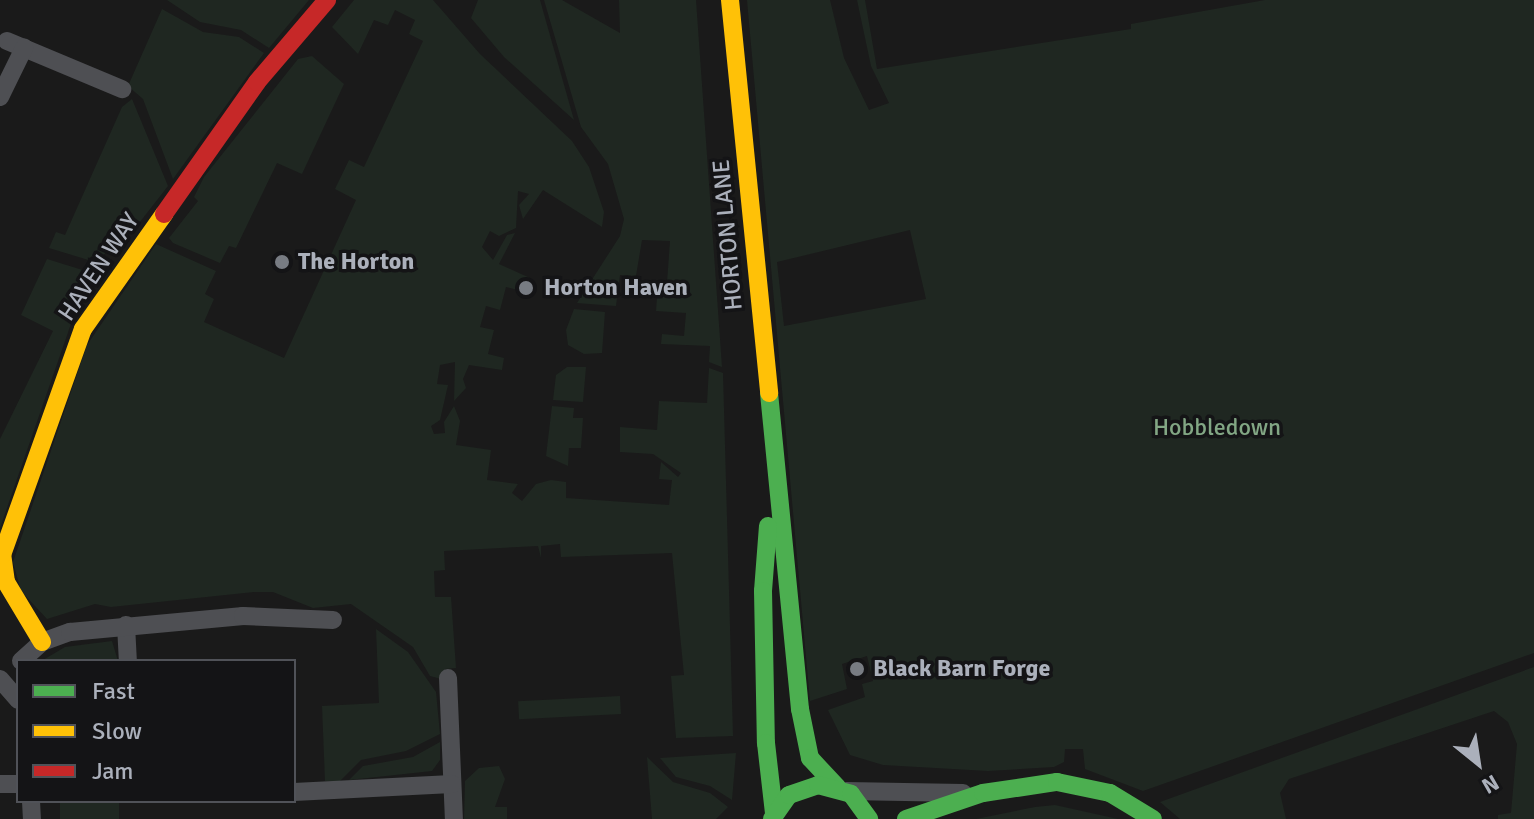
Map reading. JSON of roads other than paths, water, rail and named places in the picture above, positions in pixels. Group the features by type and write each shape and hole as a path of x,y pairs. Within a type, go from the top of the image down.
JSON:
{"street":[{"name":"HAVEN WAY","path":"42,642 6,582 2,555 83,329 257,82 327,0"},
{"name":"HORTON LANE","path":"730,0 773,466 806,741 813,764 842,789 869,819"},
{"path":"0,97 15,44 122,89"},
{"name":"HORTON LANE","path":"773,466 763,591 766,743 773,816"},
{"path":"22,659 42,642 61,634 126,625 243,616 333,620"},
{"path":"126,625 128,659"},
{"path":"16,665 1,680 16,698"},
{"path":"448,678 454,819"},
{"path":"296,792 452,784"},
{"path":"773,816 800,789 983,793 1074,784 1110,793 1153,819"},
{"path":"906,819 983,793"}],"place":[{"name":"The Horton","path":"282,262"},
{"name":"Horton Haven","path":"526,288"},
{"name":"Black Barn Forge","path":"857,669"}],"park label":[{"name":"Hobbledown","path":"1217,428"}]}
